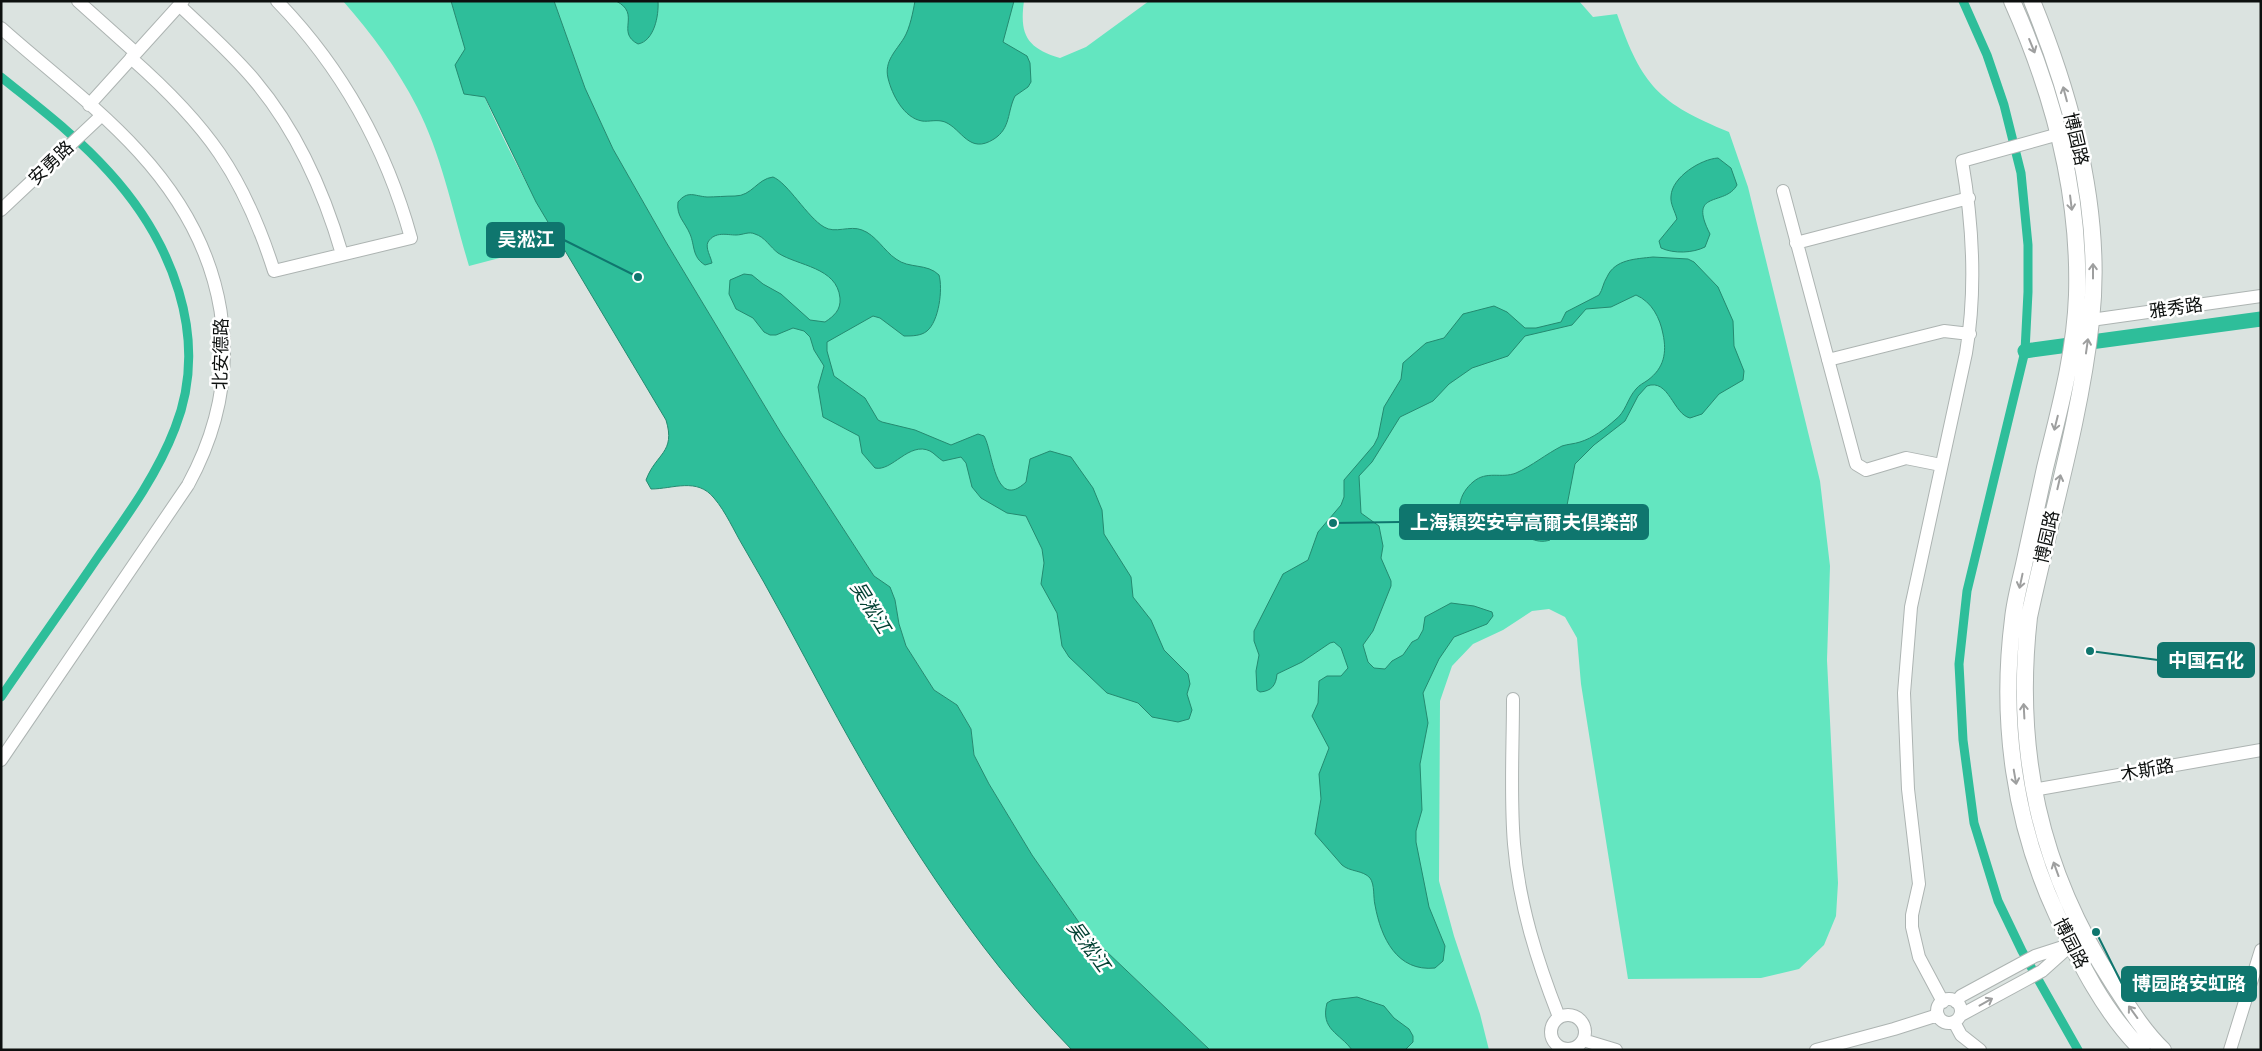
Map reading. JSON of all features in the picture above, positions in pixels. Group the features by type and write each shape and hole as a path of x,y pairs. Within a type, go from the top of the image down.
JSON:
{"main road":[{"name":"博园路","path":"2012,1 2032,47 2060,134 2066,165 2077,294 2075,323 2076,374 2029,617 2024,656 2023,706 2032,790 2044,835 2063,890 2083,935 2132,1011 2163,1050"},
{"name":"博园路","path":"2032,1 2061,79 2081,159 2093,260 2091,320 2013,617 2008,684 2013,769 2032,856 2071,945 2094,988 2130,1038 2142,1050"}],"street":[{"path":"78,1 177,100 222,154 255,216 274,271 411,238 388,168 360,110 314,43 276,1"},
{"path":"89,105 181,3 240,64 273,106 322,192 342,254"},
{"name":"北安德路","path":"1,28 101,116 139,153 171,192 208,259 215,279 223,323 224,368 222,392 200,464 188,485 1,760"},
{"name":"安勇路","path":"1,210 101,116"},
{"path":"1943,1002 1919,957 1912,927 1912,915 1919,884 1912,831 1904,707 1911,607 1970,334 1974,286 1968,198 1962,161 2060,134"},
{"path":"1783,192 1856,464 1866,470 1911,458 1941,465"},
{"path":"1796,244 1968,198"},
{"name":"雅秀路","path":"2091,320 2261,296"},
{"path":"1828,360 1944,331 1970,334"},
{"path":"1513,699 1513,824 1518,874 1533,942 1544,978 1560,1016"},
{"name":"木斯路","path":"2032,790 2261,750"},
{"path":"1956,1002 1961,996 2036,956 2071,945"},
{"path":"1980,1050 1961,1036 1957,1019 1961,1008 1956,1002 1949,1000 1943,1002 1938,1008 1938,1015 1946,1022 1957,1019 2042,972 2071,945"},
{"path":"2230,1050 2261,950"},
{"path":"1569,1014 1578,1018 1584,1025 1584,1040 1574,1048 1566,1050 1558,1046 1550,1036 1553,1022 1560,1016 1569,1014"},
{"path":"1816,1050 1938,1015"},
{"path":"1584,1040 1616,1050"}],"shaded area":[{"path":"343,1 451,1 471,64 497,125 527,185 560,242 469,266 440,165 417,107 383,52"},
{"path":"554,1 1024,1 1023,23 1028,39 1040,50 1060,58 1086,47 1149,1 1579,1 1593,17 1617,14 1635,59 1656,89 1669,101 1685,111 1729,132 1748,187 1820,481 1830,566 1827,660 1838,883 1836,916 1824,945 1799,969 1761,978 1628,979 1581,684 1577,638 1565,617 1549,609 1532,611 1503,630 1473,644 1452,666 1440,701 1439,881 1454,936 1480,1014 1489,1050 1210,1050 1085,931 1032,855 989,784 974,755 971,729 957,705 934,690 906,646 899,624 895,600 890,588 874,576 781,433 666,242 613,149 585,88"}],"water":[{"path":"451,1 554,1 585,88 613,149 666,242 781,433 874,576 890,587 906,646 934,690 957,705 971,729 974,755 989,784 1032,855 1085,931 1210,1050 1072,1050 1000,968 967,925 906,835 851,742 718,503 707,492 692,486 651,489 646,480 667,446 668,431 666,420 536,202 485,97 464,94 455,65 465,49"},
{"path":"616,1 658,1 658,14 652,33 643,42 638,44 632,39 628,29 627,12"},
{"path":"915,1 1014,1 1003,42 1027,56 1030,63 1031,82 1028,87 1015,96 1006,125 994,139 978,144 972,142 951,125 945,122 916,119 904,111 900,105 892,91 887,72 891,56 906,34"},
{"path":"1718,158 1731,168 1737,185 1731,192 1705,205 1703,210 1704,220 1710,234 1705,247 1695,251 1683,252 1661,248 1659,241 1677,219 1671,199 1676,182 1696,165"},
{"path":"773,177 779,180 811,216 824,227 833,230 853,228 867,232 901,262 929,269 939,275 940,288 937,313 931,326 925,333 904,336 880,318 873,316 827,342 827,351 834,376 865,398 878,420 882,422 915,430 951,445 978,434 984,436 996,476 1007,489 1015,489 1026,482 1030,459 1050,451 1071,457 1093,488 1102,510 1104,534 1131,577 1133,597 1151,620 1164,650 1188,674 1190,684 1187,694 1192,710 1189,719 1178,722 1152,717 1138,703 1107,693 1069,657 1062,646 1057,613 1041,584 1044,563 1042,549 1026,516 1007,513 981,498 972,487 966,463 961,457 943,461 930,451 922,449 908,453 888,466 875,468 862,453 859,436 823,417 818,387 824,366 814,350 810,337 804,331 793,328 776,335 770,335 764,332 753,318 736,309 729,294 730,280 744,274 752,275 781,294 810,320 825,322 834,315 839,306 840,298 832,280 815,269 778,253 759,235 748,233 714,236 708,242 707,247 712,263 705,265 696,255 690,234 678,211 678,202 688,195 707,197 741,195 750,191 767,178"},
{"path":"1653,257 1688,259 1694,262 1718,287 1733,321 1734,346 1744,371 1743,380 1719,394 1702,414 1690,418 1679,410 1661,387 1647,386 1638,396 1625,421 1594,445 1575,464 1563,526 1550,540 1539,541 1511,530 1471,524 1465,520 1461,513 1460,504 1462,497 1469,486 1478,478 1489,475 1510,475 1516,473 1562,446 1580,442 1594,436 1619,417 1636,389 1658,370 1663,360 1665,348 1657,316 1647,302 1636,295 1611,307 1586,309 1572,325 1525,336 1508,356 1472,368 1449,384 1433,401 1400,417 1372,462 1359,476 1361,513 1379,526 1383,546 1381,558 1391,581 1391,586 1373,631 1363,645 1368,662 1374,668 1385,669 1392,661 1403,655 1412,642 1418,639 1423,630 1425,617 1451,603 1474,606 1492,612 1493,616 1487,624 1454,637 1439,659 1423,693 1428,723 1420,764 1422,810 1416,831 1416,842 1429,907 1445,946 1443,961 1435,968 1422,968 1410,964 1401,959 1387,940 1378,917 1374,902 1373,884 1370,878 1342,865 1315,834 1321,799 1319,774 1329,748 1312,716 1318,703 1319,681 1327,676 1341,676 1348,668 1341,648 1334,642 1330,643 1302,662 1277,674 1273,687 1260,692 1257,690 1256,671 1259,655 1254,641 1254,631 1283,574 1308,560 1318,532 1341,505 1344,497 1344,480 1374,445 1378,437 1384,407 1401,379 1403,363 1426,343 1444,338 1463,314 1494,306 1507,312 1525,328 1536,328 1561,322 1566,312 1599,295 1606,279 1615,267 1627,261"},
{"path":"1357,997 1384,1006 1394,1018 1409,1029 1413,1036 1413,1042 1405,1050 1352,1050 1332,1030 1326,1019 1326,1012 1327,1003 1332,1000"}],"waterway":[{"path":"1963,1 1987,55 2004,105 2021,173 2028,245 2025,351 1967,591 1959,664 1963,740 1974,823 1998,901 2022,951 2078,1050"},
{"path":"1,77 57,122 97,159 131,199 151,228 167,259 179,291 186,325 189,359 185,394 175,428 150,479 120,526 1,697"},
{"path":"2025,351 2261,319"}],"place":[{"name":"吴淞江","path":"638,277"},
{"name":"上海穎奕安亭高爾夫倶楽部","path":"1333,523"},
{"name":"中国石化","path":"2090,651"},
{"name":"博园路安虹路","path":"2096,932"}]}
